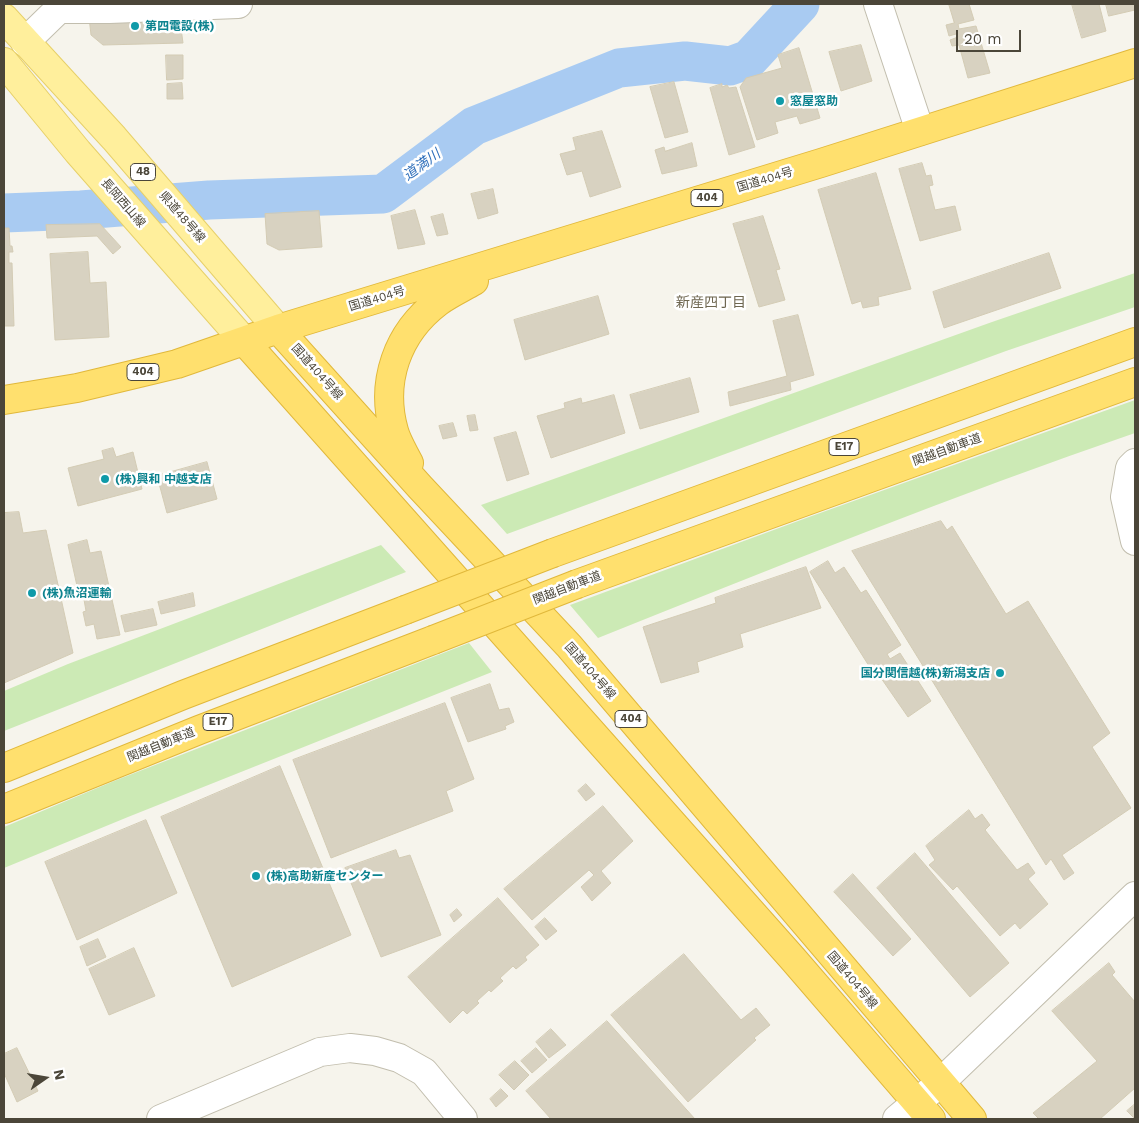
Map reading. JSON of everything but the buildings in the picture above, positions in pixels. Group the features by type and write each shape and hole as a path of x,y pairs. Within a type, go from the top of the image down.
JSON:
{"highway":[{"name":"国道404号","path":"278,329 512,258 1135,63"},
{"path":"420,487 394,432 389,400 390,380 394,361 403,342 425,313 439,301 512,258"},
{"name":"404","path":"4,400 77,388 178,364 278,329"},
{"name":"国道404号線","path":"278,329 420,487 569,646 972,1119"},
{"path":"245,342 780,944 914,1114"},
{"name":"E17","path":"4,768 182,695 553,553 1135,342"},
{"name":"関越自動車道","path":"4,809 199,730 577,584 1135,382"}],"main road":[{"name":"県道48号線","path":"4,18 114,138 278,329"},
{"name":"長岡西山線","path":"4,62 78,152 245,342"}],"street":[{"path":"26,42 58,6 109,9 238,4"},
{"path":"878,4 920,131"},
{"path":"1135,463 1130,468 1124,497 1135,541"},
{"path":"914,1114 940,1083 1135,896"},
{"path":"161,1119 320,1052 350,1048 375,1051 400,1058 424,1072 463,1119"}],"green space":[{"path":"1135,273 1135,307 1006,351 507,534 481,505 992,322"},
{"path":"1135,400 1135,433 932,506 598,638 570,605 809,517"},
{"path":"381,545 406,572 4,731 4,691 68,664"},
{"path":"469,643 492,672 4,868 4,827 114,781"}],"waterway":[{"name":"道満川","path":"4,213 81,210 209,200 383,194 474,126 619,68 685,61 730,66 749,59 800,4"}],"place":[{"name":"第四電設(株)","path":"135,26"},
{"name":"窓屋窓助","path":"780,101"},
{"name":"(株)興和 中越支店","path":"105,479"},
{"name":"(株)魚沼運輸","path":"32,593"},
{"name":"国分関信越(株)新潟支店","path":"1000,673"},
{"name":"(株)高助新産センター","path":"256,876"}],"district":[{"name":"新産四丁目","path":"711,303"}]}
